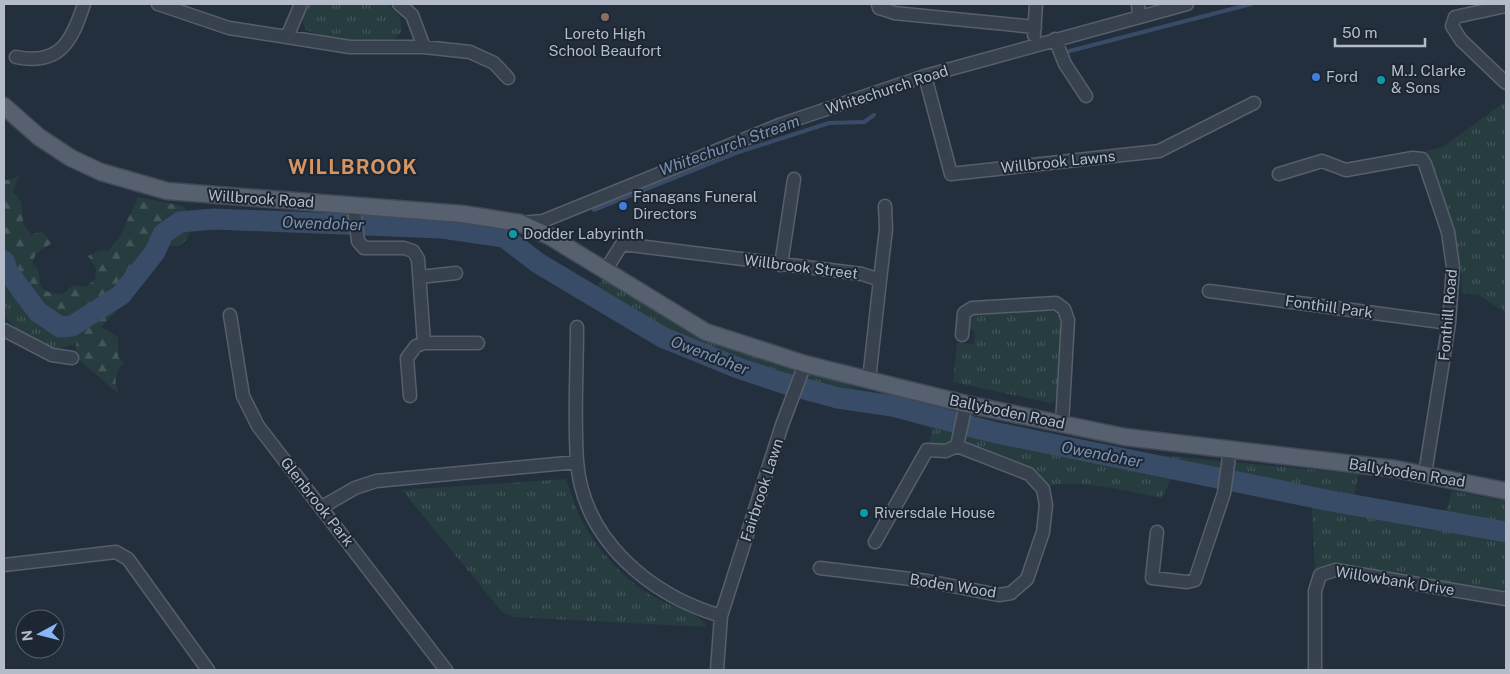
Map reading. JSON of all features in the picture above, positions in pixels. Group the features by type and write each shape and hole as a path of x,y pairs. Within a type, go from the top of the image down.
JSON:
{"main road":[{"name":"Willbrook Road","path":"4,106 39,137 71,158 101,172 137,184 190,194 354,212 463,214 520,223 545,234"},
{"name":"Ballyboden Road","path":"545,234 706,332 805,364 869,380 964,412 1062,424 1125,437 1425,474 1506,491"}],"street":[{"path":"16,57 39,60 57,54 78,22 84,4"},
{"path":"163,4 229,28 286,37 350,46 424,47 470,52 494,63 508,78"},
{"path":"286,37 301,4"},
{"path":"399,4 412,15 424,47"},
{"path":"878,4 879,8 893,13 1035,27"},
{"path":"1034,45 1036,4"},
{"name":"Whitechurch Road","path":"520,223 544,221 754,134 925,76 1055,39 1139,10 1187,4"},
{"path":"1506,6 1455,17 1452,26 1461,40 1506,83"},
{"path":"1055,39 1064,64 1086,96"},
{"name":"Willbrook Lawns","path":"925,76 951,174 1159,151 1254,103"},
{"name":"Fonthill Road","path":"1279,174 1322,161 1346,170 1413,158 1422,159 1448,232 1453,267 1449,323 1425,474"},
{"path":"781,265 794,179"},
{"path":"880,280 886,230 884,206"},
{"path":"354,212 358,241 364,248 404,248 413,251 418,259 424,343"},
{"path":"545,234 566,212"},
{"name":"Willbrook Street","path":"605,271 616,243 862,274 880,280 869,380"},
{"path":"420,277 456,273"},
{"name":"Fonthill Park","path":"1209,291 1449,323"},
{"path":"962,335 964,313 972,308 1056,303 1064,309 1068,320 1062,424"},
{"name":"Glenbrook Park","path":"230,315 244,396 258,426 446,670"},
{"path":"577,327 577,462 590,511 604,538 633,570 664,593 721,616"},
{"path":"4,330 52,355 72,358"},
{"path":"410,396 407,358 416,346 424,343 478,343"},
{"name":"Fairbrook Lawn","path":"717,670 721,616 782,425 805,364"},
{"path":"875,542 927,450 946,451 957,446 964,412"},
{"name":"Boden Wood","path":"820,568 926,581 999,595 1011,593 1018,589 1026,579 1043,532 1046,505 1042,489 1029,474 957,446"},
{"path":"1157,532 1152,578 1187,582 1196,580 1224,493 1230,450"},
{"path":"322,507 355,488 376,481 577,462"},
{"path":"4,565 116,552 128,559 208,670"},
{"name":"Willowbank Drive","path":"1315,670 1315,591 1320,575 1328,571 1335,570 1506,599"}],"green space":[{"path":"309,4 388,4 400,17 402,31 394,40 371,41 337,39 315,34 305,29 302,17"},
{"path":"1506,101 1506,313 1479,295 1462,293 1461,266 1426,151 1443,147"},
{"path":"19,176 13,192 22,203 23,223 31,235 42,231 52,243 36,254 32,263 38,269 41,287 48,292 63,294 73,285 86,287 95,279 96,268 88,256 100,250 108,251 120,236 138,197 183,206 190,215 178,216 171,226 184,227 193,223 187,239 179,246 169,246 157,251 135,292 101,327 118,337 118,357 124,362 116,378 119,394 82,363 76,354 76,344 84,329 113,307 102,299 78,316 55,319 31,305 20,283 4,292 4,181"},
{"path":"607,273 805,373 827,377 855,388 969,416 1157,455 1358,474 1353,505 1443,521 1452,491 1506,501 1506,596 1325,567 1315,571 1311,496 1227,479 1224,488 1172,477 1162,498 1119,489 1085,485 1055,485 1045,488 969,451 927,450 933,429 738,368 662,337 591,295"},
{"path":"12,287 25,309 39,326 59,334 84,329 76,344 57,349 16,328 4,316 4,292"},
{"path":"1052,311 1060,316 1063,326 1059,390 1055,400 1051,403 953,382 957,343 974,344 975,332 968,328 968,319 972,315"},
{"path":"566,479 583,523 597,545 615,566 647,593 691,613 707,627 514,617 502,612 402,490"}],"waterway":[{"name":"Whitechurch Stream","path":"1062,53 1251,4"},
{"name":"Whitechurch Stream","path":"594,210 739,152 829,123 864,122 874,115"},
{"name":"Owendoher","path":"4,261 8,272 38,312 60,327 72,326 121,295 155,252 163,234 180,222 214,219 442,228 504,237 538,263 662,337 738,368 783,383 838,398 893,406 992,432 1331,501 1506,532"}],"place":[{"name":"Loreto High School Beaufort","path":"605,17"},
{"name":"Ford","path":"1316,77"},
{"name":"M.J. Clarke & Sons","path":"1381,80"},
{"name":"Fanagans Funeral Directors","path":"623,206"},
{"name":"Dodder Labyrinth","path":"513,234"},
{"name":"Riversdale House","path":"864,513"}],"district":[{"name":"WILLBROOK","path":"353,167"}]}
